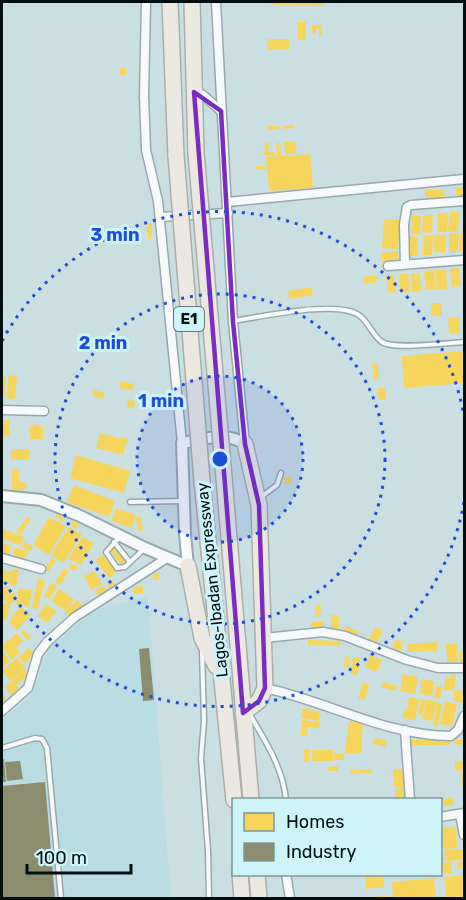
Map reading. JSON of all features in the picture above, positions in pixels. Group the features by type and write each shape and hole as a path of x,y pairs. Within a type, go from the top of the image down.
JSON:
{"highway":[{"name":"Lagos-Ibadan Expressway","path":"170,2 176,156 202,482 234,798"},
{"name":"Lagos-Ibadan Expressway","path":"192,2 196,153 245,712 250,798"},
{"path":"245,444 258,499 265,688 259,701 245,712"},
{"path":"188,566 202,638 220,673"},
{"path":"240,876 242,898"},
{"path":"257,876 259,898"}],"street":[{"path":"2,496 41,500 118,539 188,566 183,501 182,443 160,217 146,150 146,2"},
{"path":"216,2 233,322 245,444"},
{"path":"194,92 203,95 221,111"},
{"path":"227,202 465,180"},
{"path":"405,264 404,224 407,207 465,201"},
{"path":"160,217 228,213"},
{"path":"388,266 465,260"},
{"path":"2,410 44,411"},
{"path":"182,443 236,437 245,444"},
{"path":"2,558 41,569"},
{"path":"2,711 28,688 38,654 47,642 75,617 167,558"},
{"path":"264,638 323,632 345,636 407,660 438,668 465,668"},
{"path":"265,688 405,730 437,736 451,736 458,730 465,716"},
{"path":"405,730 410,798"},
{"path":"442,817 462,814 465,835"},
{"path":"286,876 290,898"}],"lane":[{"path":"233,322 288,312 348,310 359,315 381,341 394,346 465,342"},
{"path":"258,499 277,484 281,473"},
{"path":"130,502 183,501"},
{"path":"130,562 118,539 107,550 106,553 117,568 123,568 130,562 145,548"},
{"path":"202,638 204,721 201,758 209,898"},
{"path":"245,712 274,756 285,783 286,798"},
{"path":"2,748 34,738 42,739 47,748 61,898"}],"highlighted area":[{"path":"194,92 221,111 233,322 245,444 259,505 265,688 259,701 243,713"}],"shaded area":[{"path":"148,596 171,898 2,898 2,719 31,697 50,646 98,609"}],"building: Homes":[{"path":"273,2 324,2 324,6 273,5"},
{"path":"297,22 306,22 306,40 298,40"},
{"path":"312,25 322,25 322,36 319,36 319,29 316,29 316,34 312,34"},
{"path":"267,39 289,39 289,50 267,50"},
{"path":"126,67 127,75 120,75 119,68"},
{"path":"294,125 295,128 283,129 283,126"},
{"path":"268,126 280,126 280,130 268,130"},
{"path":"296,141 296,154 285,154 284,142"},
{"path":"265,142 269,143 268,152 275,152 275,156 264,155"},
{"path":"276,143 280,143 281,155 277,156"},
{"path":"310,154 313,188 269,191 266,157"},
{"path":"255,166 265,166 266,170 256,170"},
{"path":"464,187 464,197 456,197 456,188"},
{"path":"425,190 444,190 444,198 425,198"},
{"path":"450,211 459,212 458,232 448,231"},
{"path":"438,213 448,213 447,232 437,232"},
{"path":"424,215 433,215 432,233 422,232"},
{"path":"412,216 421,216 420,235 411,234"},
{"path":"384,219 400,220 398,249 382,248"},
{"path":"148,223 152,223 152,239 148,239 148,232 146,232"},
{"path":"461,232 464,232 464,251 459,251"},
{"path":"449,233 459,233 458,252 449,252"},
{"path":"435,234 445,235 445,253 434,252"},
{"path":"424,235 433,236 432,255 422,255"},
{"path":"409,236 418,237 418,256 408,256"},
{"path":"398,251 399,262 382,263 381,253"},
{"path":"459,268 461,286 452,287 450,269"},
{"path":"446,269 447,289 437,289 436,270"},
{"path":"434,270 436,289 426,290 424,271"},
{"path":"408,273 410,292 401,293 399,274"},
{"path":"411,273 420,273 421,291 412,292"},
{"path":"376,275 377,282 364,285 363,277"},
{"path":"394,275 396,292 388,293 386,276"},
{"path":"311,287 313,295 289,299 288,291"},
{"path":"431,303 442,303 442,316 432,316"},
{"path":"459,317 460,333 449,333 448,318"},
{"path":"464,351 464,383 404,388 402,356"},
{"path":"372,364 377,364 379,378 374,379"},
{"path":"9,375 17,376 15,399 6,398"},
{"path":"2,376 6,377 4,399 2,398"},
{"path":"120,381 134,384 133,390 119,388"},
{"path":"385,387 386,399 379,400 377,389"},
{"path":"94,390 105,393 103,399 92,396"},
{"path":"155,397 161,397 161,403 155,403"},
{"path":"128,400 135,401 134,408 127,407"},
{"path":"145,403 156,405 155,409 145,407"},
{"path":"2,420 9,420 9,436 2,437"},
{"path":"34,424 43,426 43,439 30,439 30,426"},
{"path":"100,433 128,438 123,455 96,448"},
{"path":"11,449 29,449 29,459 11,460"},
{"path":"76,455 130,471 124,493 70,478"},
{"path":"12,469 19,469 19,482 26,482 26,490 20,490 20,486 19,492 12,492"},
{"path":"291,476 292,483 285,484 284,478"},
{"path":"74,485 115,501 109,517 67,502"},
{"path":"116,508 136,515 131,528 112,521"},
{"path":"56,514 65,518 63,521 55,517"},
{"path":"27,517 31,519 20,535 16,532"},
{"path":"49,517 66,526 49,555 33,545"},
{"path":"141,517 143,530 138,531 136,518"},
{"path":"72,521 79,524 76,529 70,525"},
{"path":"69,527 82,534 64,563 51,555"},
{"path":"2,529 24,537 21,545 2,539"},
{"path":"82,537 94,543 81,565 69,559"},
{"path":"25,542 33,546 31,551 22,547"},
{"path":"2,544 11,545 10,555 2,555"},
{"path":"115,546 126,562 121,565 110,550"},
{"path":"15,547 28,551 25,559 13,555"},
{"path":"104,554 117,571 109,578 95,560"},
{"path":"52,558 56,561 49,571 45,568"},
{"path":"70,564 77,565 77,570 70,569"},
{"path":"64,568 69,571 60,585 55,582"},
{"path":"12,569 19,570 16,586 9,585"},
{"path":"2,570 11,572 8,584 2,583"},
{"path":"95,571 102,584 91,590 84,576"},
{"path":"159,573 160,579 153,580 153,574"},
{"path":"38,578 45,580 38,609 32,608"},
{"path":"112,580 117,586 111,590 107,584"},
{"path":"51,583 57,586 50,599 44,596"},
{"path":"104,586 108,593 100,598 95,590"},
{"path":"143,586 143,593 134,594 133,587"},
{"path":"2,587 9,588 7,598 9,592 15,593 7,620 2,619 2,603 7,604 7,601 2,600"},
{"path":"19,588 32,590 29,607 16,604"},
{"path":"59,589 74,599 66,611 51,601"},
{"path":"77,600 83,606 72,618 65,612"},
{"path":"46,604 56,611 47,623 38,616"},
{"path":"316,605 321,605 320,617 315,616"},
{"path":"21,607 31,615 17,630 9,622"},
{"path":"331,615 339,615 339,630 331,629"},
{"path":"311,622 324,622 324,629 311,629"},
{"path":"345,626 359,632 357,638 343,632"},
{"path":"375,627 383,630 377,643 369,639"},
{"path":"25,630 31,637 28,640 21,633"},
{"path":"17,633 23,641 16,647 20,652 11,660 2,646"},
{"path":"308,640 341,641 340,646 308,645"},
{"path":"395,640 403,641 401,651 393,649"},
{"path":"437,642 437,651 407,652 407,644"},
{"path":"457,643 458,661 447,662 446,644"},
{"path":"29,648 35,654 24,664 19,657"},
{"path":"2,649 10,662 2,667"},
{"path":"459,651 464,651 464,663 460,663"},
{"path":"370,655 382,660 377,672 365,667"},
{"path":"345,656 350,657 349,667 344,667"},
{"path":"353,657 360,658 358,675 351,674"},
{"path":"17,658 26,669 10,681 2,671"},
{"path":"25,670 28,675 16,685 20,691 13,697 5,687"},
{"path":"403,674 418,677 415,694 400,691"},
{"path":"451,674 456,675 454,691 444,690 445,677 451,678"},
{"path":"422,679 434,681 432,696 420,694"},
{"path":"363,682 369,684 365,700 358,698"},
{"path":"383,682 397,686 395,691 381,687"},
{"path":"436,686 443,687 440,699 434,698"},
{"path":"455,690 464,691 463,703 453,701"},
{"path":"2,691 8,703 2,707"},
{"path":"409,697 419,699 415,720 403,718"},
{"path":"421,699 426,700 422,715 418,714"},
{"path":"427,699 437,702 432,721 422,719"},
{"path":"445,701 457,704 452,726 440,724"},
{"path":"437,703 442,704 438,727 433,726"},
{"path":"303,708 320,712 319,721 301,718"},
{"path":"302,720 320,722 319,728 308,727 307,736 300,735"},
{"path":"349,721 363,722 361,754 345,753"},
{"path":"375,738 387,741 385,747 373,744"},
{"path":"424,738 450,740 450,745 409,745 409,740 424,740"},
{"path":"454,740 464,740 464,744 455,745"},
{"path":"304,749 309,749 309,762 304,762"},
{"path":"312,750 333,750 333,761 312,761"},
{"path":"334,753 344,754 344,760 334,760"},
{"path":"455,761 464,761 464,770 455,771"},
{"path":"338,766 338,771 327,771 327,767"},
{"path":"372,769 372,773 351,774 350,770"},
{"path":"403,769 405,787 394,788 393,770"},
{"path":"461,772 464,772 464,786 462,786"},
{"path":"405,788 406,798 395,798 395,789"},
{"path":"453,798 454,805 443,806 442,799"},
{"path":"456,827 457,848 444,849 442,828"},
{"path":"463,849 464,860 445,861 445,850"},
{"path":"442,853 444,853 444,863 451,862 452,873 442,873"},
{"path":"457,862 464,862 464,868 458,869"},
{"path":"464,875 464,898 446,898 444,877"},
{"path":"365,876 383,876 384,887 366,889"},
{"path":"434,878 436,898 393,898 392,882"},
{"path":"387,895 388,898 370,898 370,897"}],"building: Industry":[{"path":"149,648 154,700 143,701 139,649"},
{"path":"2,759 4,759 6,782 2,782"},
{"path":"20,761 23,779 7,781 5,762"},
{"path":"45,782 55,898 2,898 2,786"}]}
